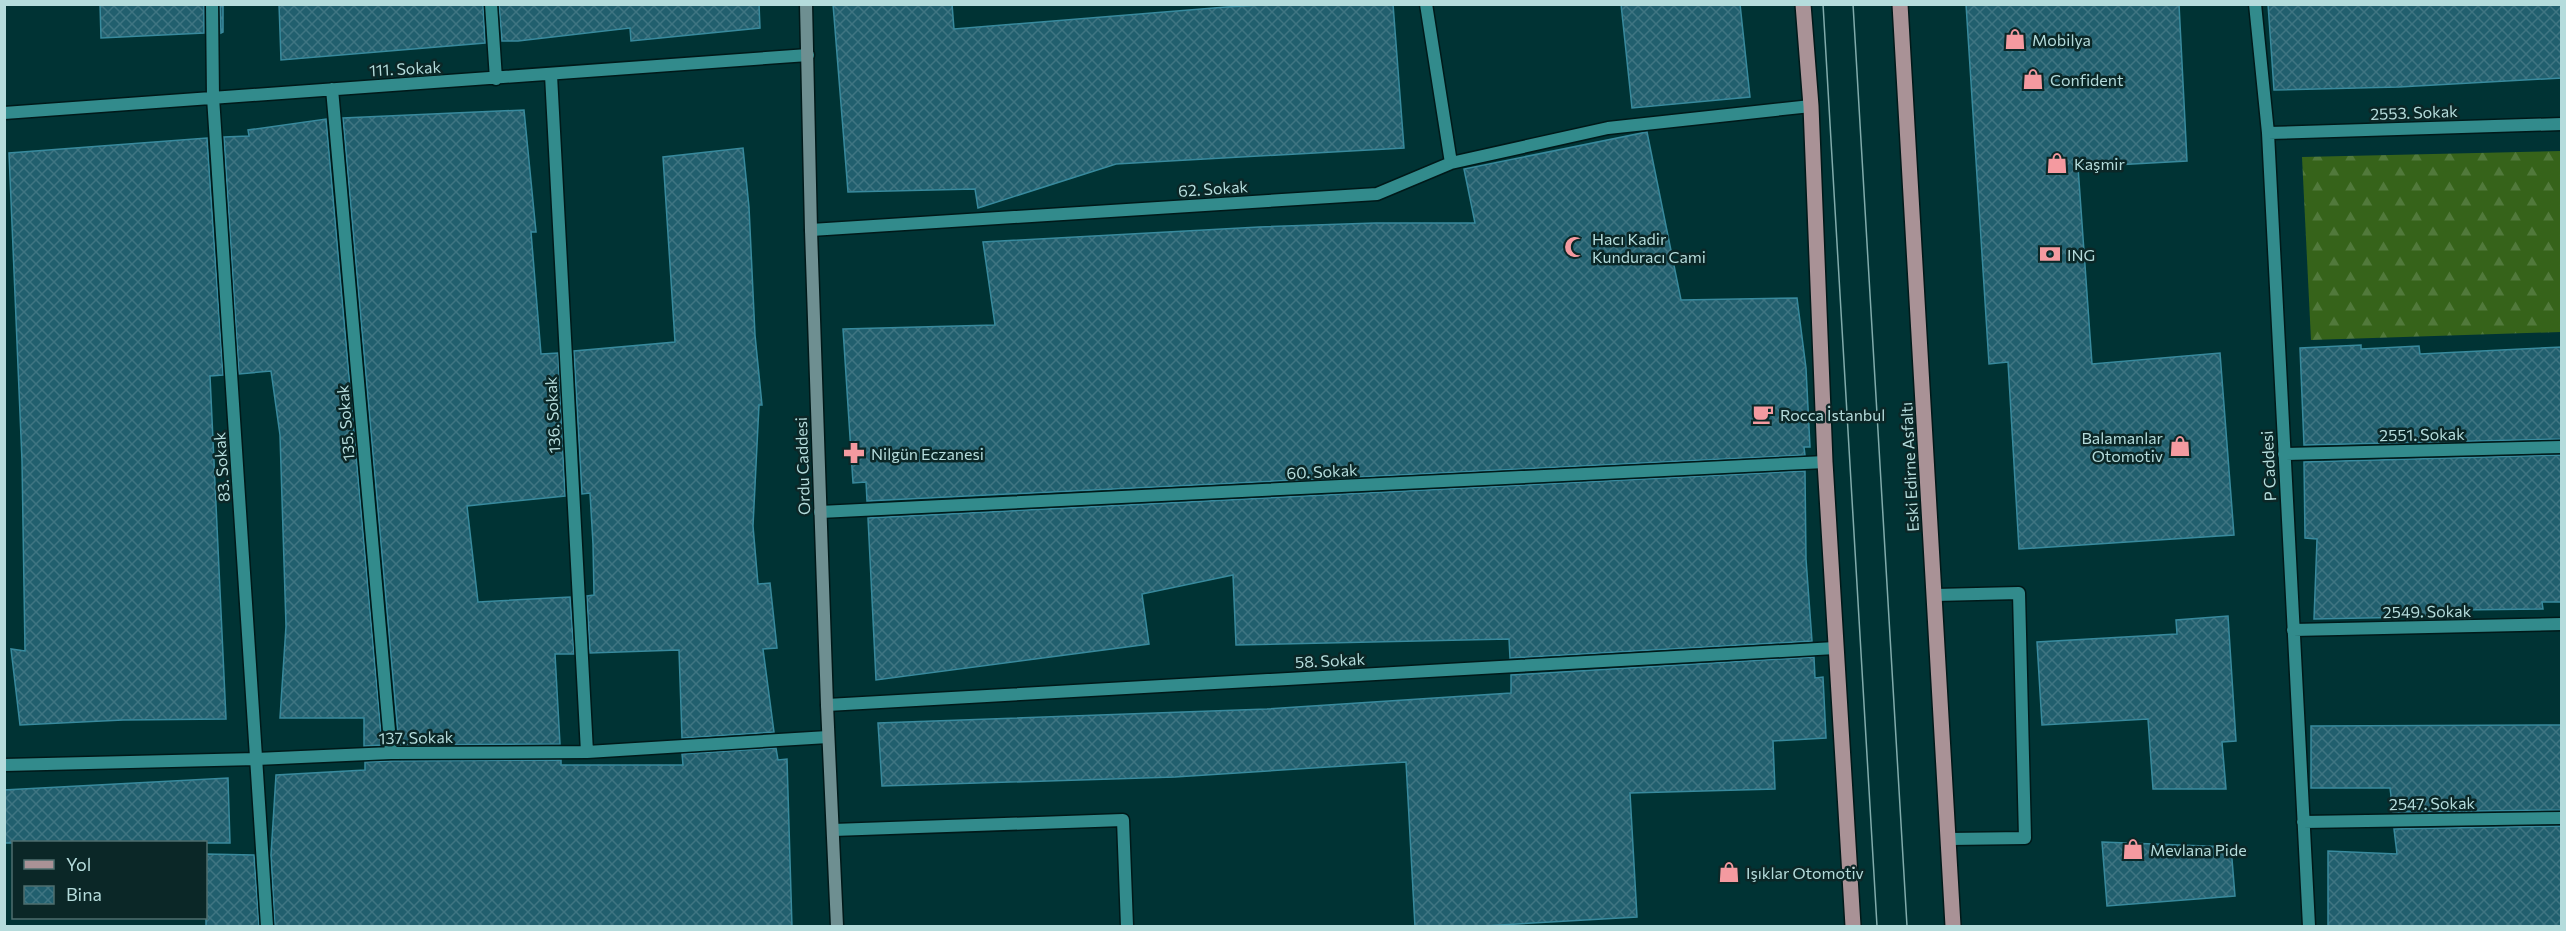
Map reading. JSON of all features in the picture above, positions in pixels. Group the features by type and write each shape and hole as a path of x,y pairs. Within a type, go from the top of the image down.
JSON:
{"main road":[{"name":"Ordu Caddesi","path":"806,4 820,512 837,927"},
{"path":"1803,4 1811,106 1835,648 1854,927"},
{"name":"Eski Edirne Asfaltı","path":"1900,4 1953,927"}],"street":[{"name":"83. Sokak","path":"212,4 213,97 267,927"},
{"path":"491,4 496,79"},
{"path":"1426,4 1450,163"},
{"name":"P Caddesi","path":"2255,4 2268,134 2309,927"},
{"name":"111. Sokak","path":"4,113 808,55"},
{"name":"136. Sokak","path":"551,75 586,752"},
{"name":"135. Sokak","path":"332,89 391,753"},
{"name":"62. Sokak","path":"811,230 1377,194 1450,163 1608,128 1811,106"},
{"name":"2553. Sokak","path":"2268,134 2562,124"},
{"name":"2551. Sokak","path":"2284,454 2562,447"},
{"name":"60. Sokak","path":"820,512 1825,462"},
{"path":"1935,595 2019,593 2025,838 1949,839"},
{"name":"2549. Sokak","path":"2294,630 2562,624"},
{"name":"58. Sokak","path":"827,705 1835,648"},
{"name":"137. Sokak","path":"4,765 256,759 391,753 586,752 828,737"},
{"name":"2547. Sokak","path":"2303,822 2562,818"},
{"path":"832,830 1123,820 1127,927"}],"green space":[{"path":"2561,151 2561,332 2311,340 2302,157"}],"building":[{"path":"100,4 204,4 204,33 101,38"},
{"path":"220,4 223,4 223,32 221,33"},
{"path":"279,4 483,4 485,43 281,60"},
{"path":"499,4 759,4 760,28 631,41 630,28 502,41"},
{"path":"833,4 952,4 954,29 1226,7 1279,4 1393,4 1404,148 1116,164 978,208 975,189 848,192"},
{"path":"1621,4 1740,4 1750,97 1632,108"},
{"path":"1966,4 2179,4 2187,161 2078,167 2092,364 2220,353 2234,535 2019,549 2008,362 1989,364"},
{"path":"2268,4 2562,4 2562,78 2399,87 2274,90"},
{"path":"524,110 536,232 531,232 541,354 558,353 565,496 467,506 478,602 570,597 574,654 555,654 560,744 399,745 343,118"},
{"path":"326,119 382,745 364,746 364,718 280,718 286,626 280,435 271,371 239,374 224,137 249,136 248,130"},
{"path":"1647,132 1681,300 1797,298 1806,368 1810,447 1804,447 1805,455 867,501 866,482 853,483 843,329 995,325 983,242 1259,227 1375,223 1475,223 1464,169"},
{"path":"207,138 223,375 210,376 226,719 123,720 20,725 11,649 25,651 22,461 9,153"},
{"path":"743,148 749,207 755,335 762,405 759,405 753,526 758,584 770,583 777,648 763,649 774,732 682,738 679,650 590,653 587,596 594,595 593,544 590,493 582,494 574,351 675,342 663,157"},
{"path":"2361,345 2361,349 2419,346 2420,354 2562,347 2562,439 2304,445 2300,348"},
{"path":"2562,455 2562,602 2542,602 2543,609 2456,610 2416,617 2314,619 2317,539 2305,538 2304,462"},
{"path":"1805,471 1806,559 1812,641 1510,658 1509,639 1236,645 1233,575 1142,594 1149,644 876,680 868,518"},
{"path":"2228,616 2236,741 2222,742 2226,789 2153,789 2148,719 2042,725 2037,642 2177,634 2176,620"},
{"path":"1814,657 1815,678 1823,677 1826,738 1773,741 1775,789 1630,793 1637,917 1466,927 1415,927 1406,762 1175,777 882,786 878,723 1267,709 1511,693 1511,675"},
{"path":"2562,725 2562,810 2393,812 2390,788 2311,788 2311,726"},
{"path":"776,748 778,760 787,759 792,927 275,927 271,855 276,775 365,770 365,762 391,761 561,760 561,765 683,765 682,754"},
{"path":"228,778 230,843 12,841 12,843 4,843 4,790"},
{"path":"2562,826 2562,927 2328,927 2328,851 2397,854 2394,829"},
{"path":"2102,842 2231,847 2235,896 2107,906"},
{"path":"207,854 254,855 259,927 206,927"}],"tram line":[{"path":"1823,4 1877,926"},
{"path":"1853,4 1907,926"}],"place":[{"name":"Mobilya","path":"2015,39"},
{"name":"Confident","path":"2033,79"},
{"name":"Kaşmir","path":"2057,163"},
{"name":"Hacı Kadir Kunduracı Cami","path":"1575,247"},
{"name":"ING","path":"2050,254"},
{"name":"Rocca İstanbul","path":"1763,414"},
{"name":"Balamanlar Otomotiv","path":"2180,446"},
{"name":"Nilgün Eczanesi","path":"854,453"},
{"name":"Mevlana Pide","path":"2133,849"},
{"name":"Işıklar Otomotiv","path":"1729,872"}]}
